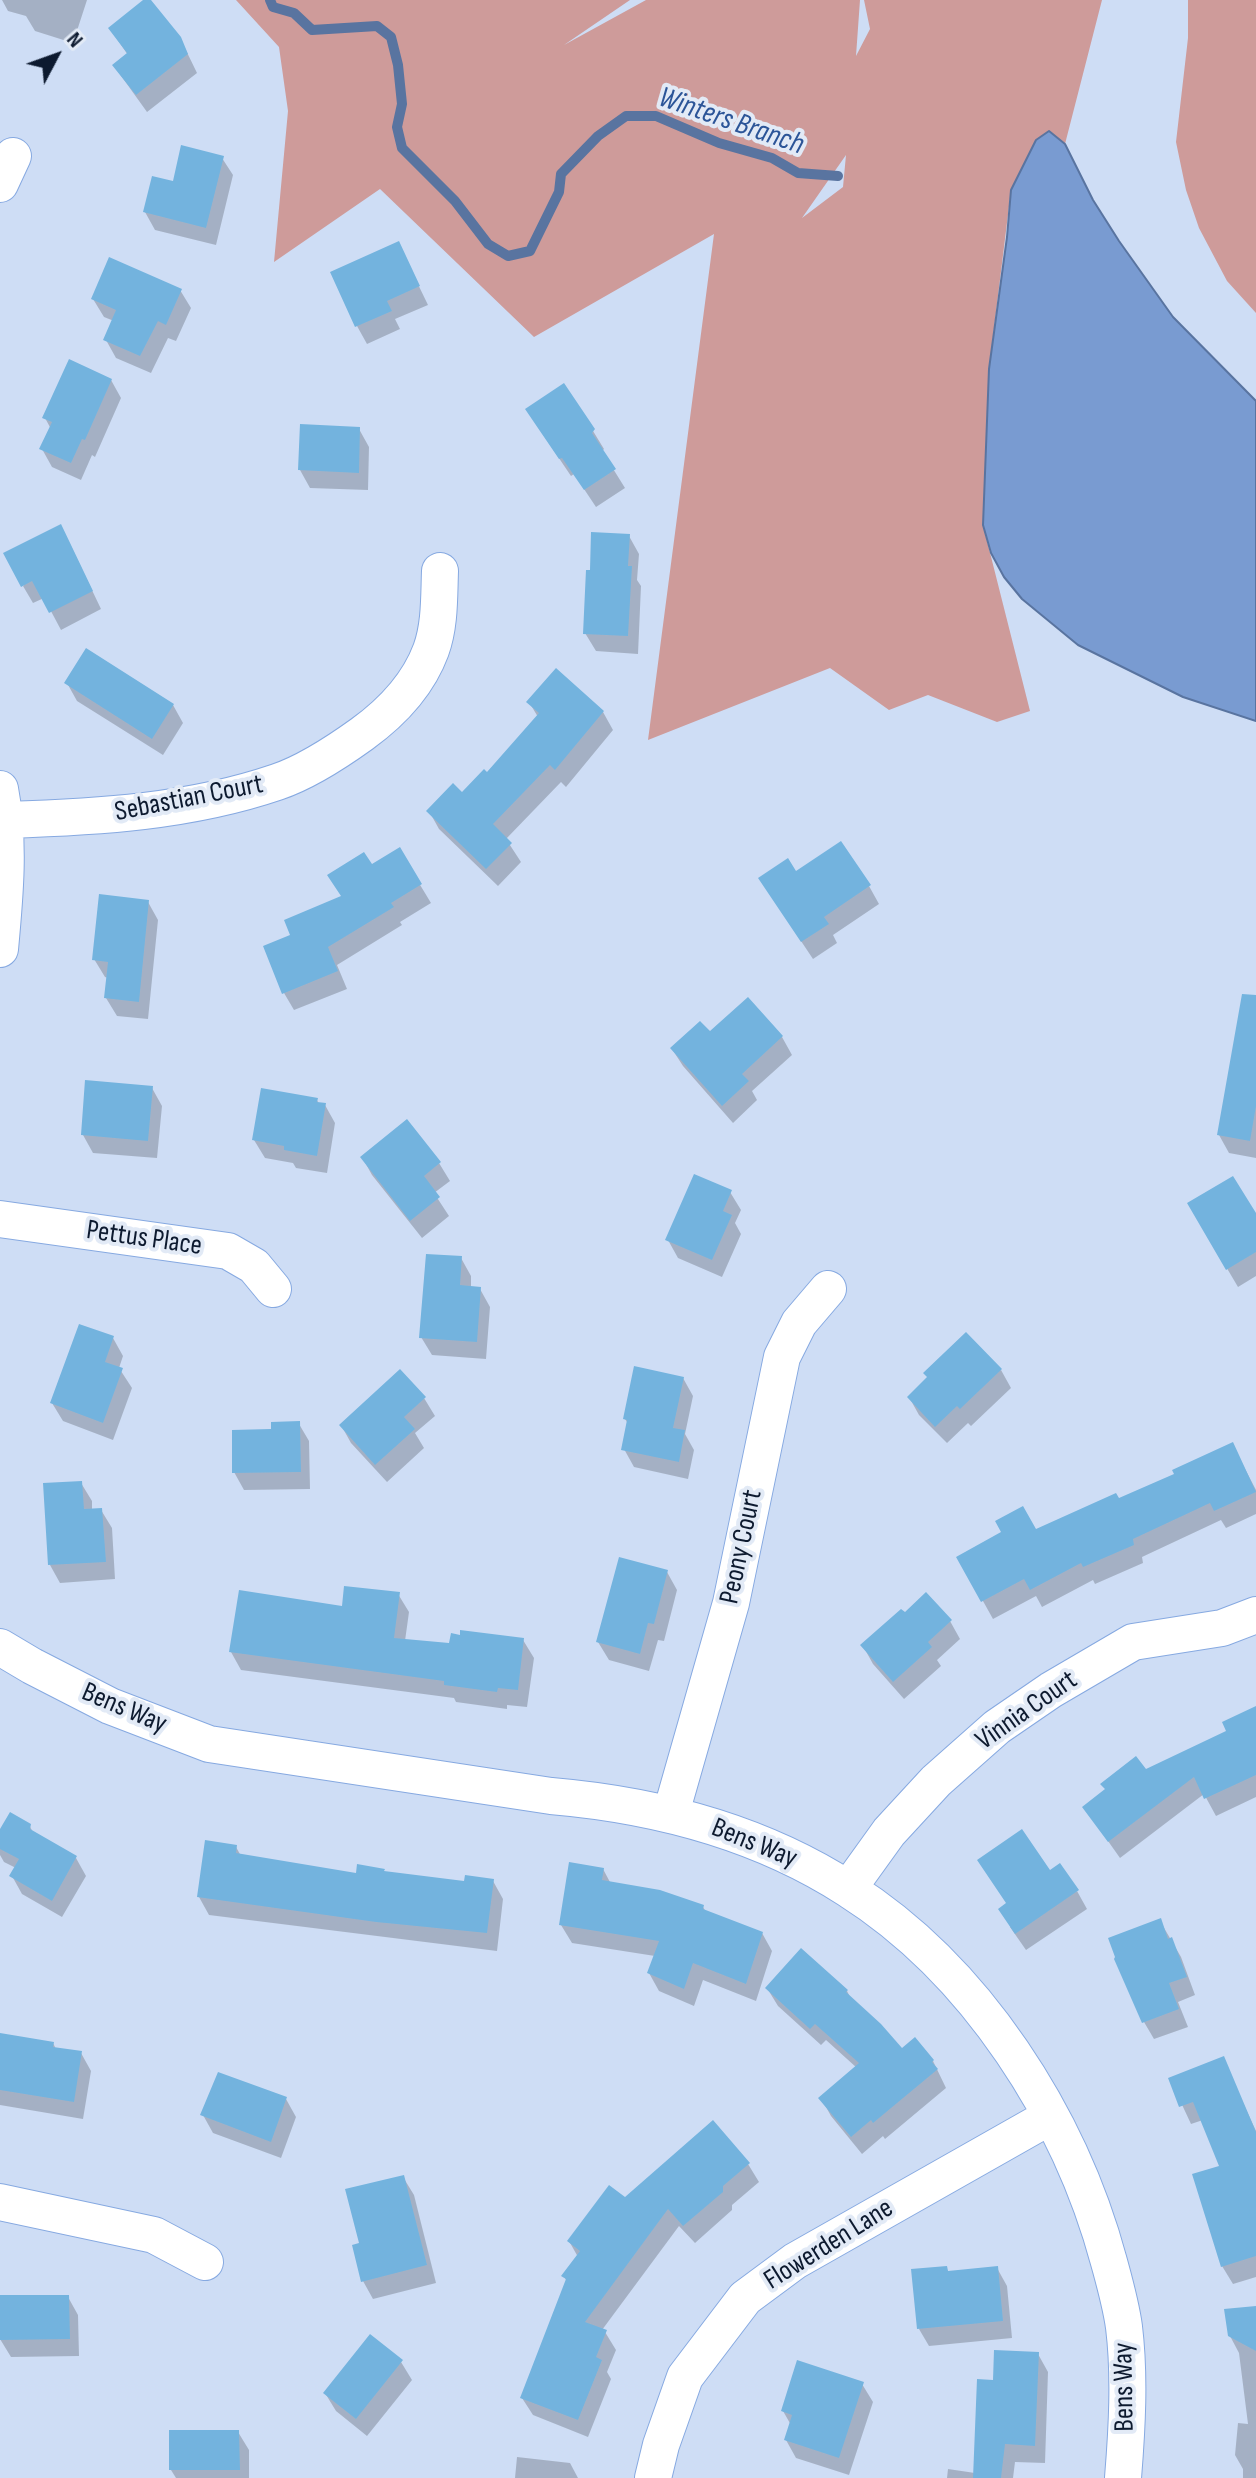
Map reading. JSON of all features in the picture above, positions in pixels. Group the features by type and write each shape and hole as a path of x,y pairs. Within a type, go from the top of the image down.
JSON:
{"street":[{"name":"Sebastian Court","path":"3,805 97,817 181,807 279,781 337,751 379,722 413,685 430,651 438,624 440,571"},
{"path":"0,949 4,906 3,805"},
{"name":"Pettus Place","path":"0,1219 228,1251 254,1266 273,1289"},
{"name":"Peony Court","path":"671,1813 731,1603 782,1357 799,1323 828,1289"},
{"name":"Vinnia Court","path":"848,1889 889,1832 936,1781 997,1727 1040,1697 1133,1642 1222,1628 1256,1615"},
{"name":"Bens Way","path":"0,1647 110,1706 209,1744 671,1813 740,1835 804,1864 848,1889 896,1924 948,1972 1001,2037 1051,2116 1083,2183 1119,2299 1126,2358 1123,2478"},
{"name":"Flowerden Lane","path":"653,2478 685,2377 745,2298 795,2261 1051,2116"},
{"path":"0,2202 154,2235 205,2262"}],"shaded area":[{"path":"236,0 630,0 564,45 646,0 860,0 856,56 870,29 864,0 1102,0 1065,144 1049,131 1011,190 989,369 983,525 1030,711 997,722 928,695 889,710 830,668 648,740 714,234 534,337 380,189 274,262 288,111 279,47","holes":["846,155 843,187 802,218"]},
{"path":"1188,0 1256,0 1256,313 1227,281 1199,228 1186,190 1176,142 1188,38"}],"water":[{"path":"1049,131 1065,144 1093,200 1173,317 1256,401 1256,721 1183,697 1078,645 1022,599 1004,577 991,553 983,525 989,369 1011,190 1036,140"}],"building":[{"path":"143,0 151,0 181,37 188,54 136,95 112,65 127,53 108,28"},
{"path":"181,145 224,156 206,228 143,212 152,176 173,181"},
{"path":"399,241 420,286 387,301 392,311 355,327 330,272"},
{"path":"109,257 182,289 166,325 158,321 140,356 103,340 116,310 91,299"},
{"path":"69,359 112,379 85,440 82,439 71,463 39,449 52,422 42,418"},
{"path":"564,383 595,429 592,433 616,469 584,490 525,409"},
{"path":"300,424 360,427 359,473 298,470"},
{"path":"61,524 93,591 49,613 32,581 21,587 3,553"},
{"path":"591,532 630,534 628,566 632,566 628,636 583,634"},
{"path":"86,648 174,704 152,739 64,683"},
{"path":"556,668 604,711 555,770 550,765 493,824 512,843 486,869 426,811 453,783 462,792 484,769 487,772 539,713 526,702"},
{"path":"841,841 871,885 824,917 829,924 801,942 758,878 788,858 796,871"},
{"path":"400,847 422,884 391,903 394,907 328,947 338,971 282,994 263,946 290,935 284,920 341,896 327,875 364,852 372,864"},
{"path":"99,894 149,900 139,1002 104,998 108,962 92,960"},
{"path":"1242,994 1256,995 1256,1106 1250,1141 1217,1135"},
{"path":"748,997 783,1036 742,1074 749,1081 722,1106 670,1048 700,1021 710,1031"},
{"path":"85,1080 153,1086 148,1141 81,1135"},
{"path":"261,1088 318,1098 317,1102 326,1103 317,1156 252,1140"},
{"path":"407,1119 441,1162 424,1176 440,1197 410,1221 360,1157"},
{"path":"694,1174 732,1190 723,1211 732,1215 712,1260 665,1240"},
{"path":"1233,1176 1256,1213 1256,1252 1226,1270 1187,1203"},
{"path":"426,1254 462,1256 460,1285 481,1287 477,1342 419,1338"},
{"path":"79,1324 114,1336 105,1362 123,1368 103,1423 50,1403"},
{"path":"966,1332 1002,1369 960,1409 957,1406 935,1427 907,1397 927,1377 923,1373"},
{"path":"634,1366 684,1377 673,1428 685,1430 679,1462 621,1450 627,1420 623,1419"},
{"path":"400,1369 426,1397 404,1417 415,1429 375,1465 339,1425"},
{"path":"300,1421 301,1472 232,1473 232,1430 271,1429 271,1422"},
{"path":"1233,1442 1256,1492 1214,1511 1210,1503 1133,1539 1134,1545 1083,1567 1081,1563 1030,1590 1024,1579 981,1602 956,1557 1001,1532 995,1521 1023,1506 1036,1529 1116,1493 1119,1498 1174,1474 1172,1470"},
{"path":"82,1481 84,1509 102,1508 106,1562 48,1565 43,1483"},
{"path":"619,1557 668,1570 654,1624 648,1623 640,1654 596,1642"},
{"path":"344,1586 400,1592 394,1638 449,1643 451,1633 460,1635 460,1630 524,1638 518,1690 498,1688 497,1692 444,1685 444,1681 229,1652 239,1590 342,1606"},
{"path":"926,1592 952,1620 928,1642 932,1647 893,1682 860,1645 901,1609 905,1612"},
{"path":"1256,1706 1256,1775 1204,1799 1194,1777 1108,1842 1082,1807 1105,1789 1100,1784 1136,1756 1146,1769 1226,1731 1222,1722"},
{"path":"10,1812 31,1824 30,1829 77,1856 52,1901 9,1876 19,1859 0,1849 0,1829"},
{"path":"1022,1829 1050,1870 1060,1863 1079,1890 1015,1934 998,1909 1006,1903 977,1860"},
{"path":"205,1840 237,1845 236,1853 356,1873 357,1864 384,1871 464,1881 465,1875 494,1879 487,1933 376,1922 197,1897"},
{"path":"569,1862 604,1868 602,1880 660,1890 704,1905 703,1909 763,1932 746,1984 693,1963 684,1989 647,1973 659,1941 559,1925"},
{"path":"1161,1918 1168,1939 1172,1937 1187,1977 1169,1983 1179,2009 1142,2023 1108,1938"},
{"path":"801,1948 848,1990 846,1992 902,2048 915,2037 938,2069 873,2123 871,2120 851,2137 818,2098 859,2063 815,2024 810,2029 765,1988"},
{"path":"0,2033 54,2042 53,2047 82,2051 74,2102 0,2090"},
{"path":"1224,2056 1256,2132 1256,2256 1221,2267 1192,2174 1219,2166 1193,2102 1179,2107 1168,2078"},
{"path":"218,2072 287,2097 271,2142 200,2115"},
{"path":"713,2120 750,2163 723,2186 723,2192 683,2226 668,2209 585,2322 607,2330 596,2357 602,2360 578,2420 520,2398 566,2279 561,2276 580,2251 567,2241 609,2185 625,2197"},
{"path":"404,2175 427,2265 361,2282 352,2245 359,2243 345,2189"},
{"path":"947,2266 948,2271 998,2266 1003,2321 917,2329 911,2269"},
{"path":"0,2295 69,2295 70,2339 0,2340"},
{"path":"1256,2306 1256,2351 1228,2336 1224,2309"},
{"path":"370,2334 403,2360 356,2419 323,2393"},
{"path":"994,2350 1039,2352 1035,2446 1005,2444 1001,2478 973,2478 977,2379 993,2380"},
{"path":"797,2360 864,2382 839,2458 784,2440 792,2415 781,2411"},
{"path":"169,2430 239,2430 240,2470 169,2470"}],"waterway":[{"name":"Winters Branch","path":"270,0 273,7 294,13 312,30 377,26 391,37 402,104 397,127 402,148 455,201 488,244 508,256 530,251 559,192 561,174 598,136 626,116 656,116 719,143 772,158 798,173 838,176"}]}
